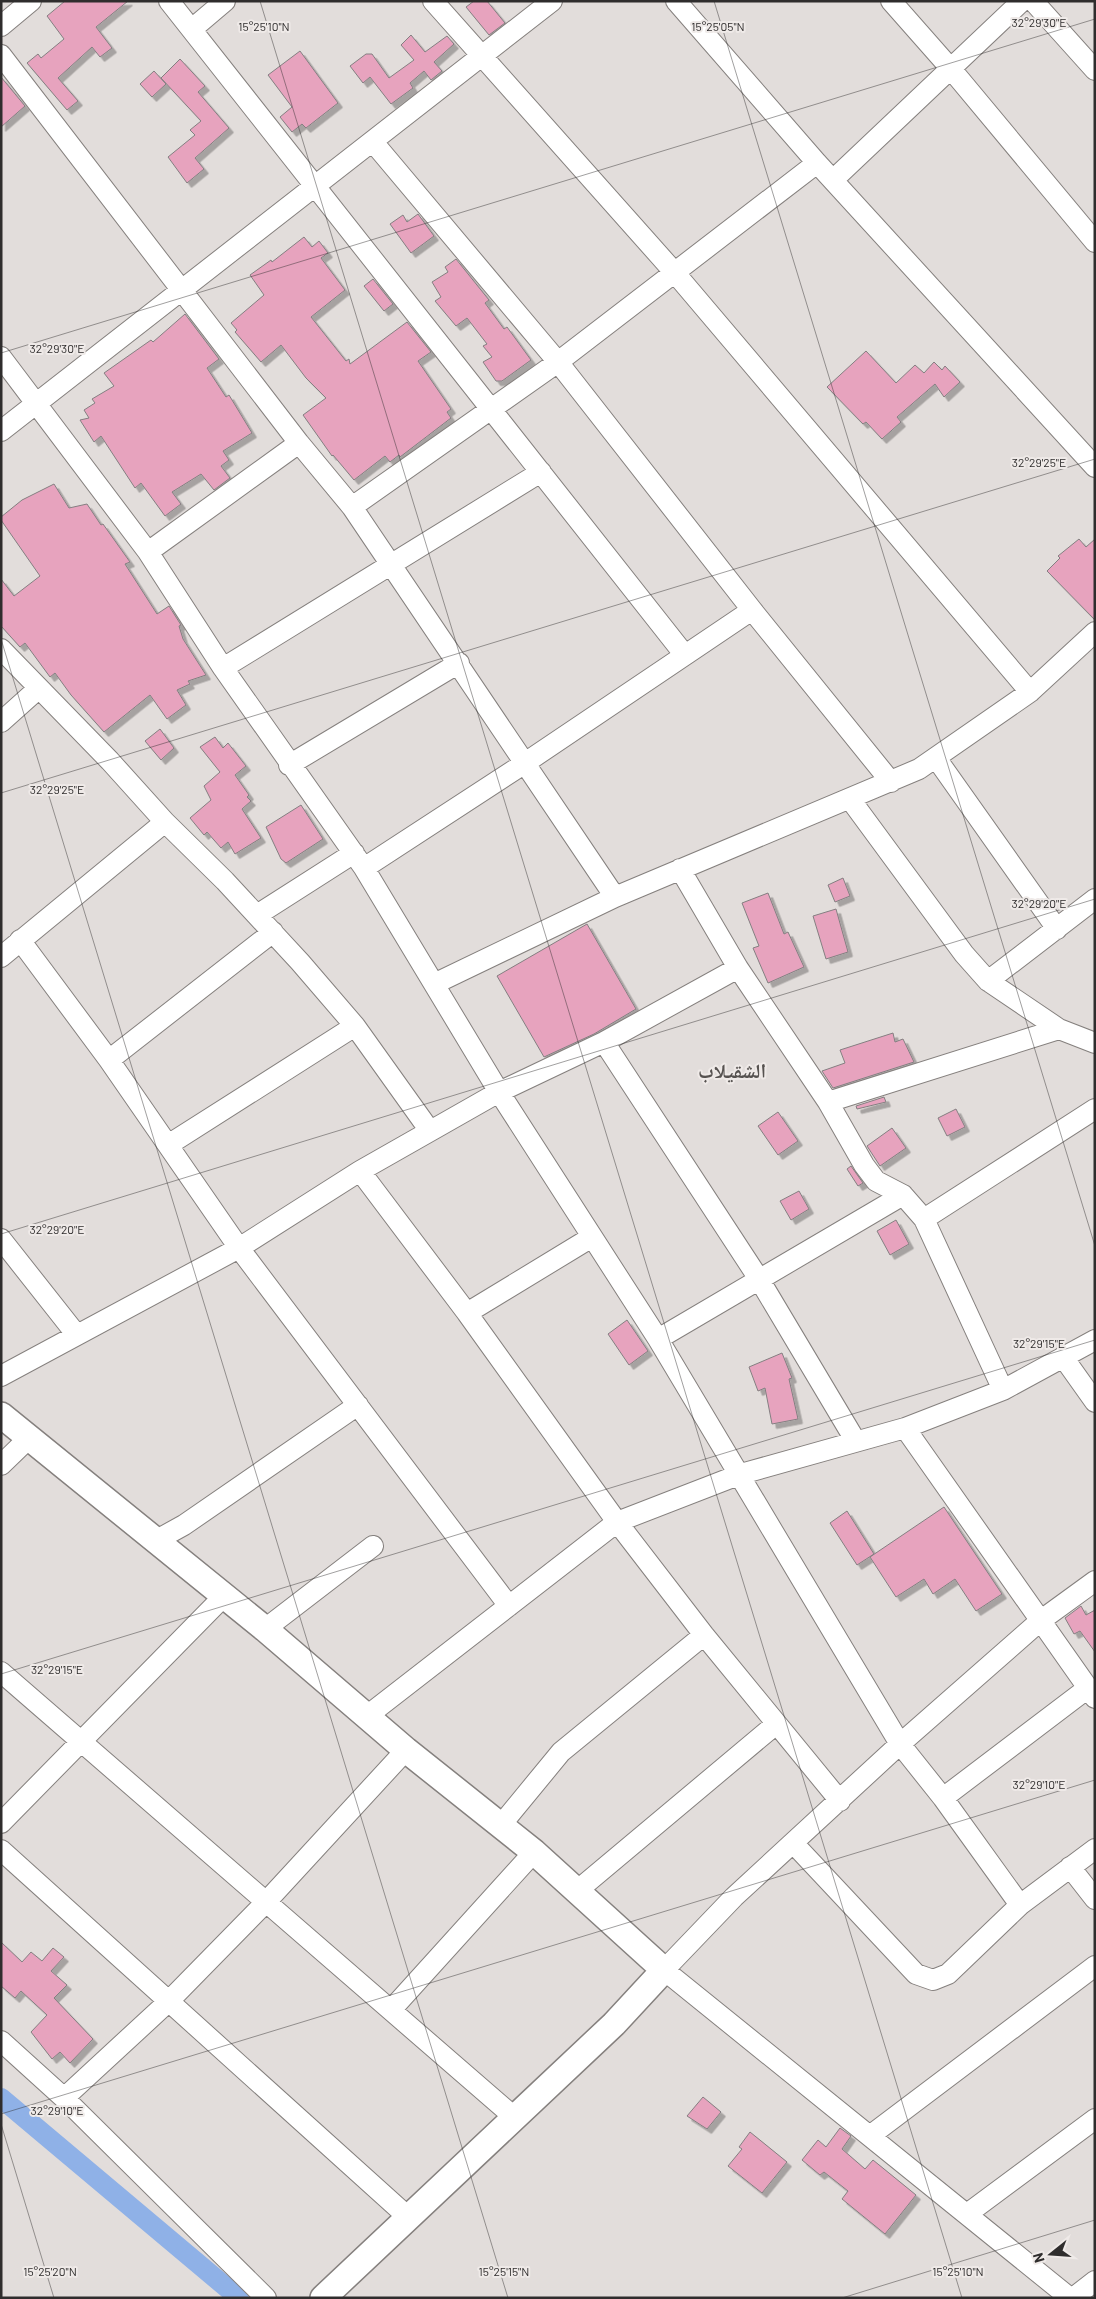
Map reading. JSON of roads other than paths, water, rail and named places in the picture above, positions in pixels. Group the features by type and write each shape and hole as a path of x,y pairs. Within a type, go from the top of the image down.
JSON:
{"street":[{"path":"1,26 30,1"},
{"path":"169,1 684,654"},
{"path":"192,29 225,1"},
{"path":"433,1 675,273 1030,692"},
{"path":"1,431 552,1"},
{"path":"676,1 817,163 1095,467"},
{"path":"891,1 951,69 1095,242"},
{"path":"833,180 1022,1"},
{"path":"1034,1 1095,70"},
{"path":"1,55 180,290 352,508 459,663 615,897"},
{"path":"373,142 558,362 752,610 891,782"},
{"path":"352,508 493,410 558,362 817,163"},
{"path":"1,357 148,552 289,765 359,861 499,1092 658,1339 741,1474 900,1744 943,1798 1020,1905"},
{"path":"148,552 299,443"},
{"path":"223,668 541,472"},
{"path":"256,915 359,861 526,763 684,654 752,610"},
{"path":"434,984 615,897 850,800 919,769 1030,692 1092,640"},
{"path":"1,649 110,760 165,822 273,932 355,1026 430,1131"},
{"path":"289,765 459,663"},
{"path":"1,722 38,688"},
{"path":"936,758 1057,929"},
{"path":"850,800 964,954 988,981 1059,1029 1095,1043"},
{"path":"1,957 165,822"},
{"path":"680,869 738,968 828,1102 864,1165 876,1181 903,1195 924,1219 1003,1390"},
{"path":"988,981 1095,899"},
{"path":"109,1060 273,932"},
{"path":"20,940 109,1060 240,1248 509,1606"},
{"path":"1,1376 76,1334 240,1248 360,1172 499,1092 604,1042 738,968"},
{"path":"168,1145 355,1026"},
{"path":"828,1102 1059,1029"},
{"path":"604,1042 759,1279 854,1440"},
{"path":"924,1219 1095,1109"},
{"path":"360,1172 467,1313 617,1522 704,1635 840,1801"},
{"path":"658,1339 903,1195"},
{"path":"467,1313 592,1237"},
{"path":"4,1246 76,1334"},
{"path":"367,1716 617,1522 741,1474 854,1440 905,1428 1003,1390 1095,1340"},
{"path":"1063,1357 1095,1402"},
{"path":"155,1541 184,1525 358,1405"},
{"path":"1,1414 265,1629 406,1750 534,1852 664,1970 1072,2298 1095,2281"},
{"path":"905,1428 1091,1693 943,1798"},
{"path":"1,1465 30,1437"},
{"path":"265,1629 372,1546"},
{"path":"323,2298 614,2024 734,1897 794,1844 900,1744 1040,1621 1095,1581"},
{"path":"1,1823 224,1596"},
{"path":"501,1825 561,1752 704,1635"},
{"path":"1,1672 514,2117"},
{"path":"578,1890 776,1724"},
{"path":"64,2098 168,2002 266,1902 406,1750"},
{"path":"794,1844 916,1974 933,1980 948,1974 1020,1905 1095,1849"},
{"path":"1,1850 408,2217"},
{"path":"390,2010 534,1852"},
{"path":"1070,1867 1095,1899"},
{"path":"871,2135 1095,1966"},
{"path":"1,2040 64,2098 266,2298"},
{"path":"967,2214 1095,2119"}],"waterway":[{"path":"1,2098 239,2298"}],"district":[{"name":"الشقيلاب","path":"732,1070"}]}
